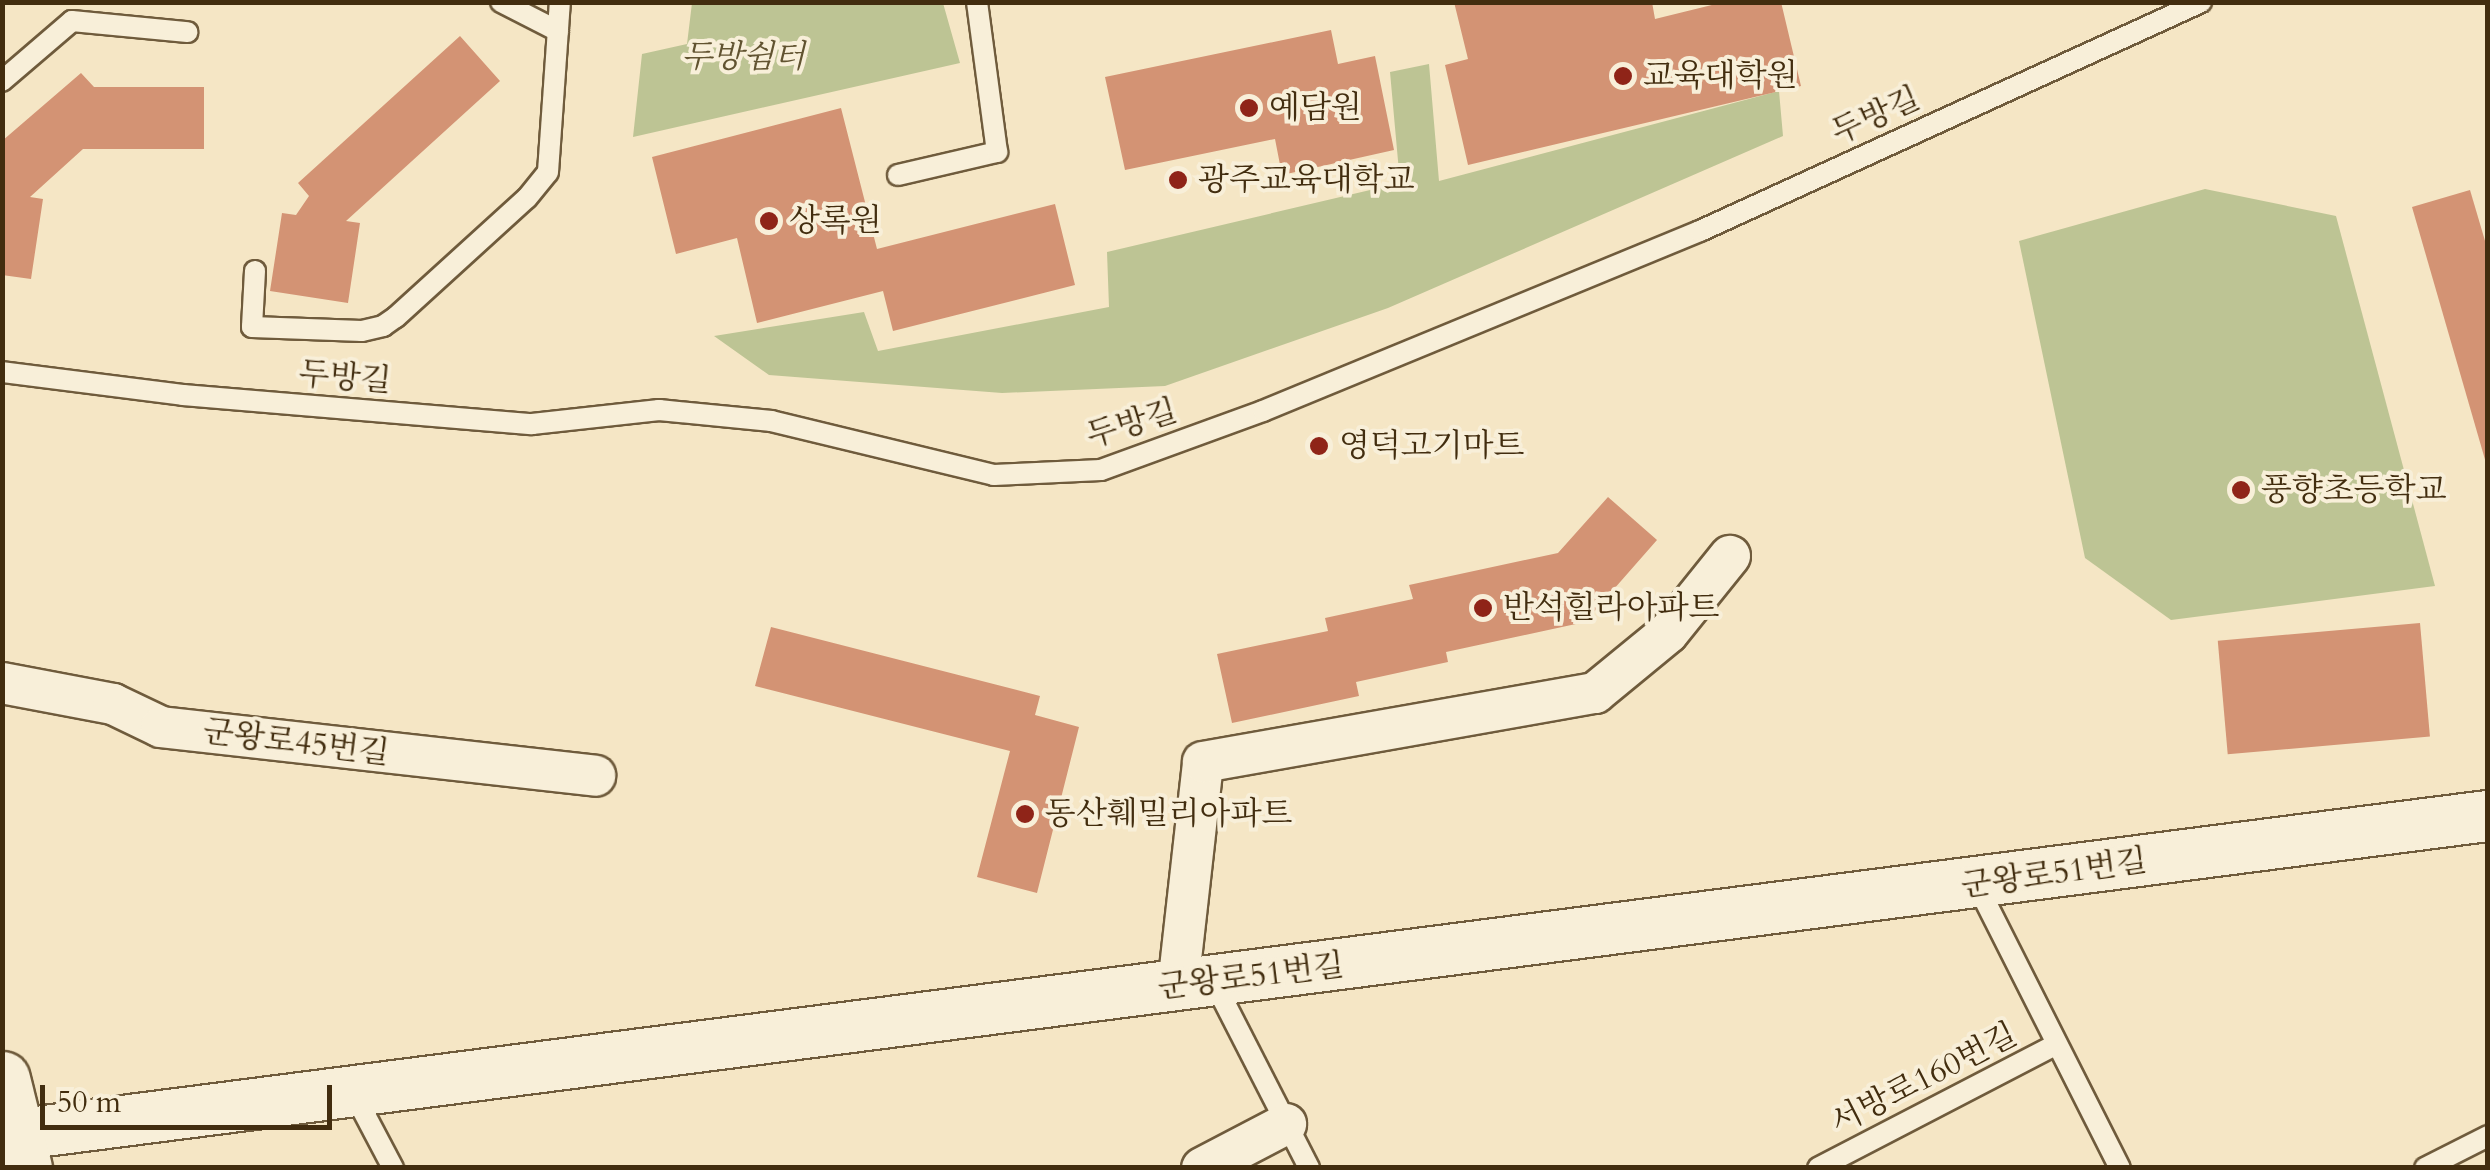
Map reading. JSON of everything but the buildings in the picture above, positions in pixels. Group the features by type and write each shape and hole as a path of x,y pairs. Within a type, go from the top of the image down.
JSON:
{"main road":[{"path":"2,1079 13,1146"}],"street":[{"path":"1196,984 1203,762 1595,693 1668,633 1730,556"},
{"name":"군왕로45번길","path":"2,683 112,704 162,727 595,776"},
{"name":"군왕로51번길","path":"13,1146 352,1092 2488,816"},
{"path":"1202,1168 1286,1124"}],"lane":[{"path":"501,2 558,31"},
{"path":"255,271 252,327 362,331 383,326 396,317 527,198 548,172 560,2"},
{"path":"898,174 997,152 977,2"},
{"name":"두방길","path":"2,372 182,395 532,424 658,410 771,421 994,476 1101,470 1264,411 1700,231 2200,2"},
{"path":"2,82 73,12 187,32"},
{"name":"서방로160번길","path":"1977,885 2120,1168"},
{"path":"1196,984 1286,1124 1308,1168"},
{"name":"서방로160번길","path":"1818,1168 2057,1044"},
{"path":"352,1092 393,1168"},
{"path":"2425,1168 2488,1136"}],"green space":[{"name":"두방쉼터","path":"692,3 943,3 960,63 633,137 642,54 687,44"},
{"path":"1429,64 1439,181 1779,91 1783,136 1388,308 1165,386 1002,393 769,375 714,336 864,312 878,351 1109,307 1107,252 1400,183 1390,72"},
{"path":"2205,189 2336,216 2435,586 2171,620 2085,558 2019,241"}],"place":[{"name":"교육대학원","path":"1623,76"},
{"name":"예담원","path":"1249,108"},
{"name":"광주교육대학교","path":"1178,180"},
{"name":"상록원","path":"769,221"},
{"name":"영덕고기마트","path":"1319,446"},
{"name":"풍향초등학교","path":"2241,490"},
{"name":"반석힐라아파트","path":"1483,608"},
{"name":"동산훼밀리아파트","path":"1025,814"}]}
